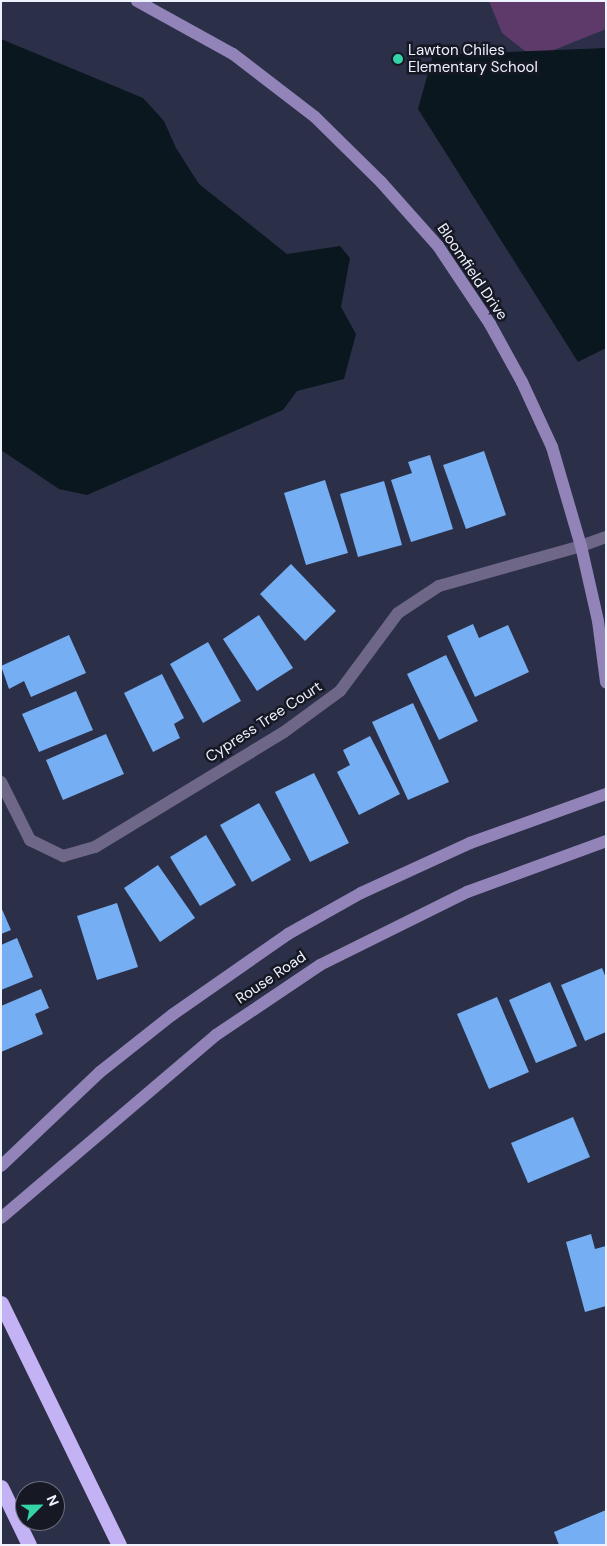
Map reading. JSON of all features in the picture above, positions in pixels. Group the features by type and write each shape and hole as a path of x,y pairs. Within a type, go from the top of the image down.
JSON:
{"highway":[{"path":"1,1303 119,1545"},
{"path":"1,1487 29,1545"}],"street":[{"name":"Bloomfield Drive","path":"137,1 233,54 316,118 381,182 438,246 490,324 522,382 552,447 581,546 598,621 606,682"},
{"name":"Cypress Tree Court","path":"1,782 30,840 63,856 95,847 284,732 340,691 398,613 439,586 581,546 606,537"},
{"name":"Rouse Road","path":"1,1166 100,1072 172,1015 288,934 361,893 470,844 606,794"},
{"name":"Rouse Road","path":"1,1218 216,1035 320,965 467,892 606,841"}],"shaded area":[{"path":"489,1 606,1 606,29 549,52 525,51 502,33"},
{"path":"1,39 143,98 164,121 176,148 199,184 287,254 340,246 350,258 341,307 356,334 344,379 297,391 283,410 87,495 59,489 1,450"},
{"path":"606,48 606,348 578,362 418,109 433,55"}],"building":[{"path":"484,451 506,515 466,529 443,465"},
{"path":"430,455 453,529 411,542 391,480 412,473 408,462"},
{"path":"325,480 348,553 306,565 284,493"},
{"path":"384,481 402,545 358,557 340,494"},
{"path":"291,564 336,611 305,641 260,594"},
{"path":"259,615 293,668 257,691 223,639"},
{"path":"473,624 479,638 508,625 529,672 475,697 447,636"},
{"path":"69,635 86,673 31,697 24,681 9,689 1,666"},
{"path":"208,642 241,701 203,723 170,664"},
{"path":"446,655 478,721 439,740 407,674"},
{"path":"162,674 184,718 174,724 180,738 153,752 124,693"},
{"path":"76,691 93,730 39,752 22,714"},
{"path":"413,703 449,782 408,800 372,722"},
{"path":"106,734 124,774 63,800 46,760"},
{"path":"370,736 400,794 359,815 337,772 350,765 343,750"},
{"path":"314,773 349,843 310,862 275,792"},
{"path":"259,803 291,860 252,882 220,825"},
{"path":"206,835 236,885 200,906 170,857"},
{"path":"158,865 195,918 160,942 124,888"},
{"path":"117,903 138,967 97,980 77,916"},
{"path":"1,907 11,930 1,934"},
{"path":"17,938 33,977 1,990 1,945"},
{"path":"602,968 606,978 606,1032 585,1041 561,985"},
{"path":"550,982 577,1046 536,1063 509,1000"},
{"path":"41,989 49,1008 35,1014 43,1034 1,1052 1,1006"},
{"path":"497,997 529,1072 489,1089 457,1014"},
{"path":"573,1117 590,1157 528,1183 511,1143"},
{"path":"591,1234 595,1249 606,1246 606,1306 585,1312 566,1242"},
{"path":"606,1510 606,1545 559,1545 554,1532"}],"place":[{"name":"Lawton Chiles Elementary School","path":"398,59"}]}
